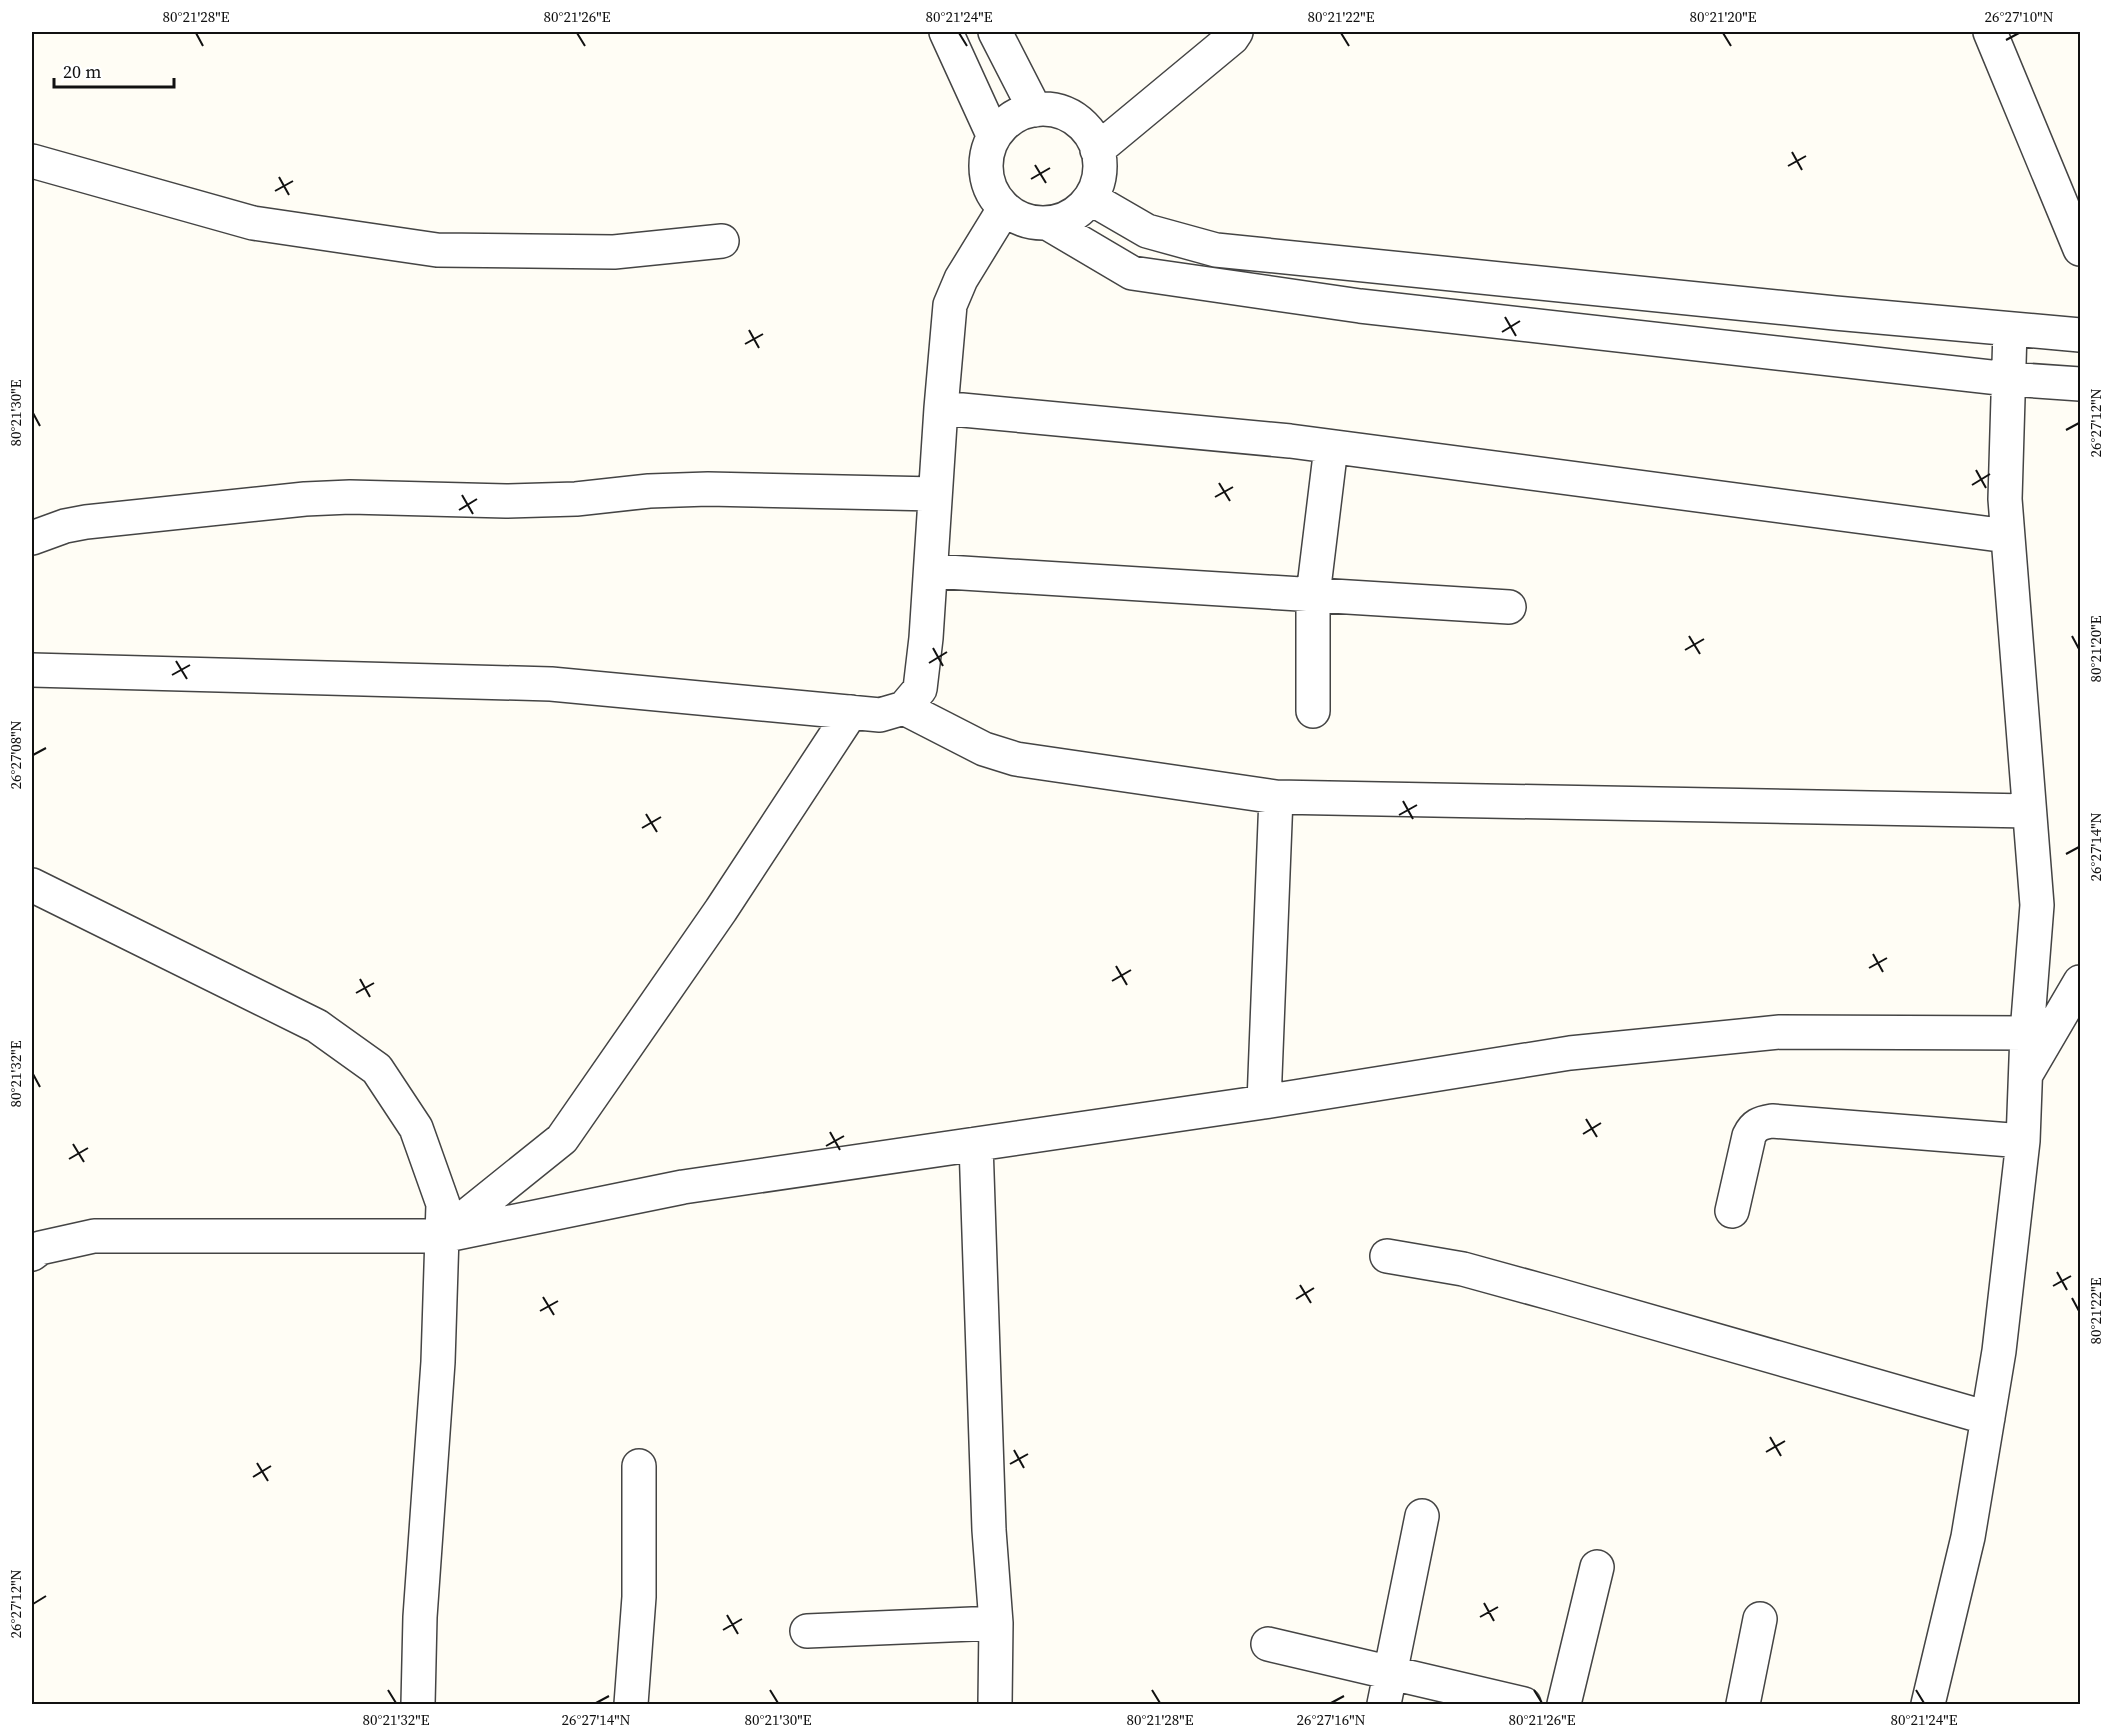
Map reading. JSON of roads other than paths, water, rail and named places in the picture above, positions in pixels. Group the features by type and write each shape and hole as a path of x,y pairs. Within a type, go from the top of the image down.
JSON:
{"street":[{"path":"946,32 994,137"},
{"path":"995,32 1035,110"},
{"path":"1097,150 1232,38 1236,32"},
{"path":"1990,32 2080,249"},
{"path":"1046,109 1065,113 1080,123 1093,137 1100,174 1094,192 1083,208 1068,218 1049,224 1030,222 1012,216 998,203 989,187 985,168 988,149 994,137 996,132 1010,119 1028,111 1046,109"},
{"path":"32,161 253,223 437,250 614,252 722,241"},
{"path":"1090,198 1147,231 1215,250 2010,330 2080,334"},
{"path":"32,670 551,684 880,715 904,708 920,688 926,638 950,305 961,279 1004,209"},
{"path":"1049,224 1132,273 1360,306 2008,379 2080,384"},
{"path":"1928,1704 1968,1537 1999,1351 2023,1141 2027,1033 2037,905 2005,499 2010,330"},
{"path":"941,408 1290,441 2007,536"},
{"path":"1313,711 1313,595 1332,447"},
{"path":"32,538 65,526 86,522 305,499 350,497 506,501 576,499 650,491 708,489 935,494"},
{"path":"931,571 1509,607"},
{"path":"904,708 984,749 1017,759 1276,797 2029,811"},
{"path":"442,1236 562,1139 721,910 850,712"},
{"path":"1264,1102 1276,797"},
{"path":"32,885 317,1026 377,1068 417,1128 443,1204 438,1362 420,1617 418,1704"},
{"path":"2025,1077 2078,991"},
{"path":"32,1254 40,1248 94,1236 442,1236 683,1187 1264,1102 1570,1053 1780,1032 2027,1033"},
{"path":"1732,1210 1749,1136 1753,1128 1762,1122 2023,1141"},
{"path":"976,1144 989,1530 996,1623 995,1704"},
{"path":"1387,1257 1463,1269 1988,1418"},
{"path":"631,1704 639,1597 639,1466"},
{"path":"1388,1689 1422,1516"},
{"path":"1564,1704 1598,1567"},
{"path":"1743,1704 1760,1619"},
{"path":"807,1631 996,1623"},
{"path":"1268,1644 1388,1689 1524,1704"}]}
